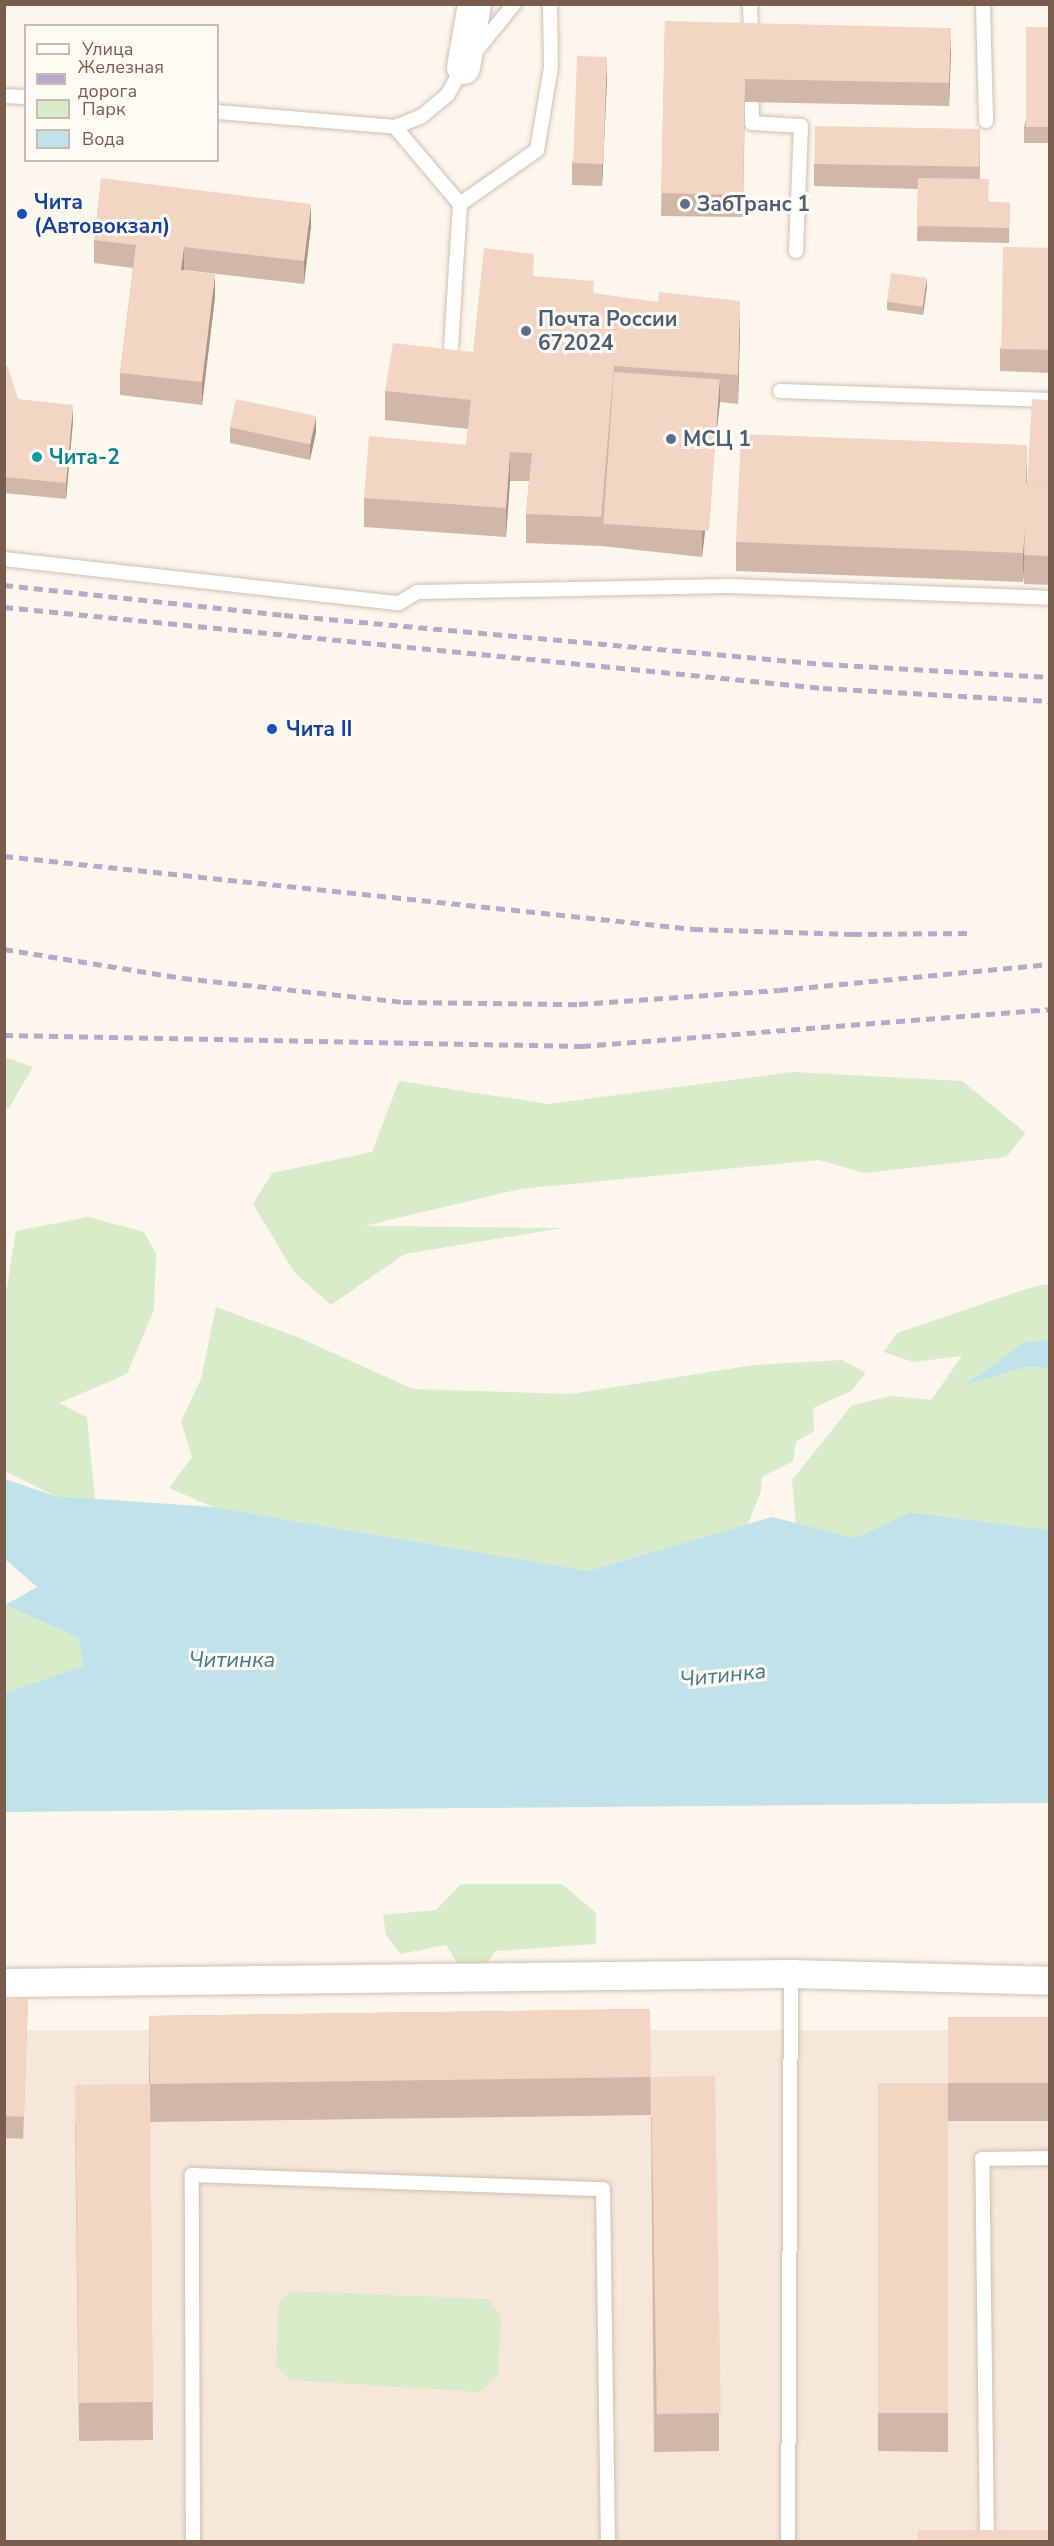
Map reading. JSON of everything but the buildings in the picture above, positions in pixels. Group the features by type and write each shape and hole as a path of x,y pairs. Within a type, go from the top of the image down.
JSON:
{"street":[{"path":"463,67 474,4"},
{"path":"4,1983 790,1974 1050,1981"}],"lane":[{"path":"219,112 395,127 422,116 448,94 463,67 514,4"},
{"path":"460,204 537,150 552,67 550,4"},
{"path":"750,4 751,52"},
{"path":"983,4 986,121"},
{"path":"751,75 752,123 801,126 796,251"},
{"path":"4,96 24,97"},
{"path":"395,127 460,204 451,346"},
{"path":"780,391 1050,400"},
{"path":"4,559 399,603 417,592 729,586 1050,598"},
{"path":"788,2541 790,1974"},
{"path":"987,2541 982,2159 1050,2158"},
{"path":"194,2541 192,2175 603,2189 608,2541"}],"shaded area":[{"path":"4,2030 1049,2030 1049,2541 4,2541"}],"green space":[{"path":"5,1057 33,1067 9,1108 5,1108"},
{"path":"793,1072 962,1081 1026,1133 1006,1157 864,1173 819,1160 520,1189 364,1226 562,1228 405,1254 331,1305 294,1272 253,1204 272,1173 372,1152 399,1081 548,1104"},
{"path":"88,1217 144,1232 156,1253 154,1310 127,1374 59,1403 87,1417 95,1499 55,1496 5,1471 4,1305 16,1231"},
{"path":"1049,1284 1049,1340 1025,1342 966,1384 1027,1367 1049,1368 1049,1530 911,1512 855,1538 796,1524 792,1480 852,1405 892,1396 931,1400 962,1356 913,1362 884,1352 897,1333 1032,1287"},
{"path":"216,1307 300,1338 413,1389 571,1394 754,1365 842,1360 866,1373 851,1391 813,1408 814,1431 796,1442 793,1461 762,1477 761,1491 748,1524 588,1571 213,1507 169,1488 192,1457 181,1421 201,1379"},
{"path":"4,1605 78,1638 83,1667 5,1693"},
{"path":"461,1884 562,1884 596,1913 596,1944 496,1951 486,1965 458,1964 446,1945 400,1954 386,1935 383,1915 436,1910"},
{"path":"292,2291 489,2299 501,2317 498,2376 480,2392 290,2380 276,2365 279,2301"}],"water":[{"path":"1049,1340 1049,1368 1027,1367 964,1385 1025,1342"},
{"name":"Читинка","path":"5,1479 55,1496 213,1507 588,1571 772,1517 855,1538 911,1512 1049,1530 1049,1803 5,1812 5,1693 83,1666 78,1638 5,1605 37,1587 5,1559"}],"railway":[{"path":"4,585 284,615 824,664 1050,677"},
{"path":"4,607 823,688 1050,701"},
{"path":"4,856 694,929 853,934 970,933"},
{"path":"4,949 183,978 403,1002 579,1004 779,990 1050,964"},
{"path":"4,1035 582,1046 1050,1009"}],"place":[{"name":"ЗабТранс 1","path":"685,204"},
{"name":"Чита (Автовокзал)","path":"22,214"},
{"name":"Почта России 672024","path":"526,331"},
{"name":"МСЦ 1","path":"671,439"},
{"name":"Чита-2","path":"37,457"},
{"name":"Чита II","path":"272,729"}]}
